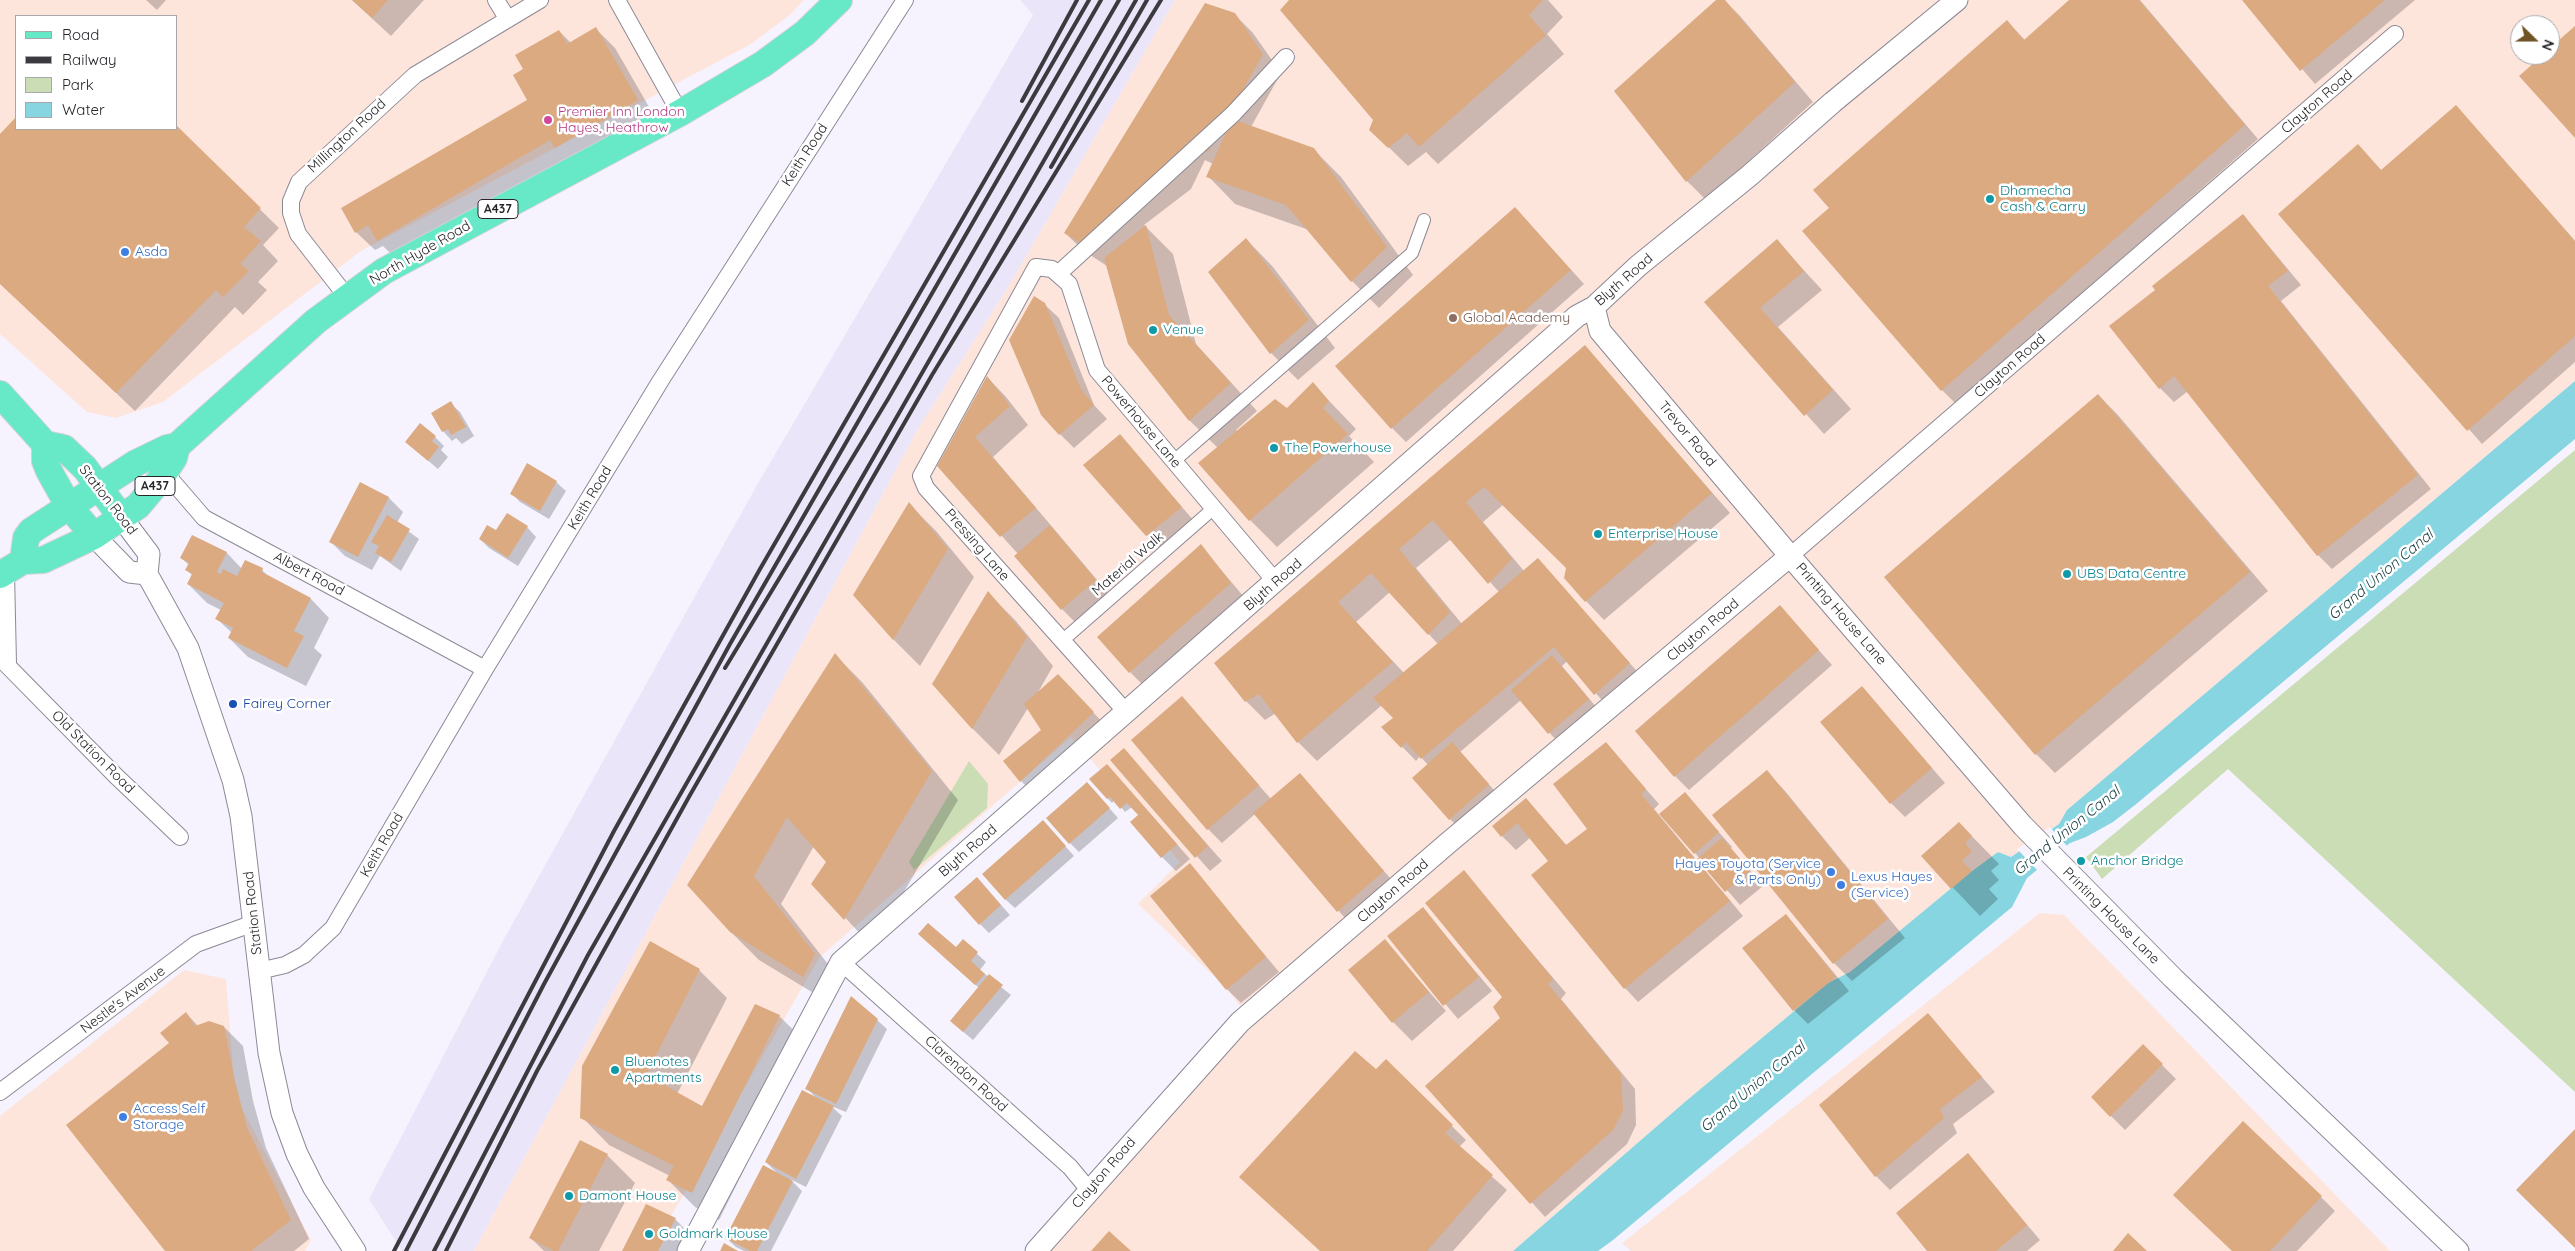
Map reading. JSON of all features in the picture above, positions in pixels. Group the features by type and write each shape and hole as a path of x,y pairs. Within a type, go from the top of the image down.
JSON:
{"main road":[{"name":"North Hyde Road","path":"10,569 43,560 94,536 142,502 165,457 256,372 316,321 384,271 680,113 763,64 805,33 839,0"},
{"name":"Station Road","path":"0,394 45,444 64,448 99,485 122,517"},
{"name":"Station Road","path":"45,444 47,468 68,505 94,536"},
{"name":"North Hyde Road","path":"10,569 28,533 99,485 165,457"}],"street":[{"path":"496,0 507,18"},
{"name":"Millington Road","path":"347,297 298,234 291,212 291,201 300,182 402,85 507,18 540,0"},
{"path":"617,0 680,113"},
{"name":"Keith Road","path":"259,971 284,965 304,955 332,928 485,669 666,372 905,0"},
{"name":"Blyth Road","path":"688,1251 841,962 1578,316 1594,307 1638,266 1749,176 1833,102 1957,0"},
{"name":"Clayton Road","path":"1036,1251 1240,1022 1448,843 1790,556 2395,34"},
{"path":"1058,274 1233,114 1286,57"},
{"path":"1174,461 1412,253 1424,220"},
{"name":"Pressing Lane","path":"1058,274 1052,269 1036,267 921,476 926,488 1126,713"},
{"name":"Powerhouse Lane","path":"1058,274 1069,284 1096,370 1276,582"},
{"name":"Trevor Road","path":"1594,307 1600,331 1790,556"},
{"name":"Albert Road","path":"165,457 204,518 485,669"},
{"name":"Material Walk","path":"1062,641 1214,508"},
{"name":"Station Road","path":"122,517 149,554 147,574 188,648 232,780 241,816 269,1054 282,1113 297,1154 314,1188 355,1251"},
{"name":"Station Road","path":"94,536 130,572 147,574"},
{"name":"Printing House Lane","path":"1790,556 2023,826 2173,978 2458,1251"},
{"name":"Old Station Road","path":"10,569 4,661 116,776 180,837"},
{"name":"Nestle's Avenue","path":"0,1092 196,944 254,923"},
{"name":"Clarendon Road","path":"841,962 1070,1167 1089,1190"}],"shaded area":[{"path":"0,0 804,0 791,14 751,44 361,251 163,402 116,418 87,412 0,334"},
{"path":"1020,0 1175,0 1007,289 918,429 474,1251 402,1251 369,1199 504,939 757,485 1033,15"},
{"path":"1175,0 2575,0 2575,381 2067,810 2059,824 2011,857 1998,852 1972,871 1850,972 1828,983 1686,1101 1513,1251 1045,1251 1254,1022 1221,983 1138,904 1180,862 1071,737 819,958 651,1251 474,1251 918,429 1007,289"},
{"path":"2040,913 2064,915 2390,1251 1631,1251 1622,1243"},
{"path":"184,970 226,979 235,1095 311,1240 305,1251 0,1251 0,1116"}],"green space":[{"path":"2575,450 2575,1092 2228,769 2102,879 2086,857"},
{"path":"969,761 988,784 987,808 914,870 909,862"}],"water":[{"name":"Grand Union Canal","path":"2575,381 2575,439 2135,805 2113,822 2086,837 2070,843 2027,878 2012,907 1613,1240 1598,1251 1513,1251 1686,1101 1828,983 1850,972 1972,871 1998,852 2011,857 2059,824 2067,810"}],"pier":[{"path":"2050,827 2068,847 2039,872 2017,849"}],"building":[{"path":"352,0 388,0 372,18"},
{"path":"1289,0 1543,0 1529,15 1546,35 1419,147 1407,133 1388,148 1369,130 1373,120 1280,10"},
{"path":"1716,0 1725,0 1795,82 1686,182 1614,91"},
{"name":"Dhamecha Cash & Carry","path":"2069,0 2139,0 2245,125 1941,391 1802,231 1829,208 1813,190 2007,20 2024,40"},
{"path":"2242,0 2385,0 2300,71"},
{"path":"1205,3 1235,13 1263,54 1208,152 1186,143 1173,171 1104,224 1095,252 1064,233"},
{"path":"2575,26 2575,138 2519,76 2532,65 2560,65 2560,39"},
{"name":"Premier Inn London Hayes, Heathrow","path":"596,27 638,100 555,148 550,140 377,241 368,225 355,233 341,208 527,100 513,75 523,69 515,55 559,30 567,44"},
{"path":"2456,105 2575,241 2575,336 2467,431 2278,214 2358,144 2381,170"},
{"name":"Asda","path":"15,118 15,130 178,130 178,127 261,208 244,227 261,241 240,264 249,271 223,297 216,290 116,393 0,284 0,134"},
{"path":"1232,119 1314,148 1387,247 1351,282 1286,205 1206,177"},
{"name":"Global Academy","path":"1515,207 1571,270 1391,429 1335,366"},
{"path":"2243,214 2288,271 2268,286 2418,475 2317,556 2174,376 2159,389 2109,326 2155,290 2152,286"},
{"name":"Venue","path":"1146,225 1169,315 1231,383 1189,421 1128,344 1104,258"},
{"path":"1246,238 1309,320 1270,354 1208,272"},
{"path":"1777,239 1804,271 1760,308 1833,390 1804,416 1704,302"},
{"path":"1034,296 1045,303 1081,389 1094,405 1059,435 1041,415 1009,340"},
{"name":"Enterprise House","path":"1585,345 1712,493 1585,602 1564,578 1566,568 1484,487 1466,502 1512,559 1488,584 1433,520 1399,549 1450,612 1428,635 1371,573 1338,602 1393,662 1297,743 1259,694 1245,702 1214,663"},
{"path":"987,376 1010,406 975,437 1036,508 1000,537 937,466"},
{"name":"The Powerhouse","path":"1313,382 1329,401 1323,408 1348,434 1249,521 1198,463 1275,399 1287,408"},
{"name":"UBS Data Centre","path":"2098,394 2250,572 2035,755 1884,577"},
{"path":"451,401 466,427 451,435 448,429 442,432 431,413"},
{"path":"420,423 436,436 432,441 439,447 428,461 405,442"},
{"path":"1120,434 1182,507 1146,536 1083,465"},
{"path":"527,463 557,481 540,511 510,494"},
{"path":"360,482 389,497 358,557 329,542"},
{"path":"909,502 948,549 893,640 853,595"},
{"path":"507,513 528,526 508,558 479,539 487,525 496,530"},
{"path":"387,515 410,529 391,562 375,553 379,546 371,542"},
{"path":"1050,525 1096,580 1061,610 1014,556"},
{"path":"192,535 227,552 217,572 221,574 223,569 237,576 245,560 263,568 262,572 311,598 294,631 304,636 287,668 228,638 233,628 215,619 224,603 187,584 192,574 185,570 189,563 180,558"},
{"path":"1201,544 1231,583 1129,673 1097,637"},
{"path":"1538,558 1630,663 1594,695 1554,647 1421,759 1406,742 1401,748 1381,727 1393,718 1373,698"},
{"path":"988,591 1027,637 972,729 932,684"},
{"path":"1780,605 1819,650 1674,777 1635,731"},
{"path":"835,653 932,771 844,920 811,884 826,862 787,817 754,876 815,954 803,977 730,932 687,885"},
{"path":"1552,655 1589,699 1548,734 1511,690"},
{"path":"1058,674 1094,712 1020,782 1003,761 1041,730 1024,704"},
{"path":"1862,686 1932,768 1890,804 1820,722"},
{"path":"1182,696 1259,785 1207,830 1131,740"},
{"path":"1452,742 1489,784 1449,820 1412,778"},
{"path":"1606,742 1646,789 1641,794 1730,901 1624,989 1531,875 1548,861 1517,823 1501,837 1492,826 1526,798 1566,845 1587,829 1553,784"},
{"path":"1124,748 1208,846 1195,858 1110,760"},
{"path":"1107,764 1177,844 1161,858 1130,822 1138,815 1127,803 1120,809 1110,797 1107,799 1089,779"},
{"path":"1767,770 1888,919 1833,964 1712,815"},
{"path":"1300,773 1384,871 1337,912 1253,813"},
{"path":"1087,782 1110,808 1069,844 1046,818"},
{"path":"1685,792 1719,832 1694,854 1659,814"},
{"path":"1043,820 1066,846 1005,900 982,874"},
{"path":"1959,822 1972,836 1965,843 1972,851 1962,861 1972,871 1951,889 1921,856"},
{"path":"1722,838 1750,871 1725,892 1697,859"},
{"path":"1190,863 1266,957 1226,990 1150,896"},
{"path":"1464,870 1553,979 1548,984 1621,1074 1623,1111 1613,1130 1530,1204 1425,1086 1500,1018 1493,1007 1502,997 1425,903"},
{"path":"977,877 1001,905 979,925 954,897"},
{"path":"1423,907 1479,977 1443,1006 1387,936"},
{"path":"1786,914 1836,977 1793,1011 1742,948"},
{"path":"928,923 956,947 963,939 978,952 971,961 985,974 975,985 918,934"},
{"path":"1385,939 1429,992 1392,1023 1348,970"},
{"name":"Bluenotes Apartments","path":"650,941 700,969 646,1075 702,1106 755,1004 780,1015 692,1193 666,1180 674,1166 580,1118 582,1066"},
{"path":"989,974 1003,985 963,1032 950,1021"},
{"path":"851,996 878,1019 836,1104 805,1089"},
{"path":"186,1012 195,1026 209,1021 224,1026 247,1128 291,1220 251,1251 165,1251 66,1125 169,1043 160,1033"},
{"path":"1928,1013 1982,1077 1940,1109 1944,1118 1875,1177 1819,1105"},
{"path":"2143,1044 2163,1064 2110,1117 2091,1097"},
{"path":"1355,1051 1376,1069 1386,1059 1453,1125 1445,1133 1493,1175 1427,1251 1320,1251 1239,1177"},
{"path":"802,1090 834,1106 796,1179 765,1162"},
{"path":"2243,1121 2322,1196 2270,1251 2232,1251 2173,1195"},
{"path":"2575,1129 2575,1248 2516,1190"},
{"name":"Damont House","path":"580,1140 608,1154 558,1251 554,1251 529,1238"},
{"path":"1968,1153 2027,1225 1996,1251 1927,1251 1896,1213"},
{"path":"763,1165 793,1181 757,1251 750,1251 725,1238"},
{"name":"Goldmark House","path":"646,1204 676,1218 658,1251 622,1251"},
{"path":"1109,1231 1131,1251 1091,1251"},
{"path":"2128,1233 2147,1251 2113,1251"},
{"path":"724,1243 738,1251 720,1251"}],"railway":[{"path":"1022,101 1077,0"},
{"path":"394,1251 614,831 760,569 1089,0"},
{"path":"406,1251 544,984 730,644 1101,0"},
{"path":"725,668 888,399 1119,0"},
{"path":"434,1251 588,955 1136,0"},
{"path":"1051,167 1147,0"},
{"path":"446,1251 537,1071 690,795 932,375 1161,0"}],"place":[{"name":"Premier Inn London Hayes, Heathrow","path":"548,120"},
{"name":"Dhamecha Cash & Carry","path":"1990,199"},
{"name":"Asda","path":"125,252"},
{"name":"Global Academy","path":"1453,318"},
{"name":"Venue","path":"1153,330"},
{"name":"The Powerhouse","path":"1274,448"},
{"name":"Enterprise House","path":"1598,534"},
{"name":"UBS Data Centre","path":"2067,574"},
{"name":"Fairey Corner","path":"233,704"},
{"name":"Anchor Bridge","path":"2081,861"},
{"name":"Hayes Toyota (Service & Parts Only)","path":"1831,872"},
{"name":"Lexus Hayes (Service)","path":"1841,885"},
{"name":"Bluenotes Apartments","path":"615,1070"},
{"name":"Access Self Storage","path":"123,1117"},
{"name":"Damont House","path":"569,1196"},
{"name":"Goldmark House","path":"649,1234"}]}
